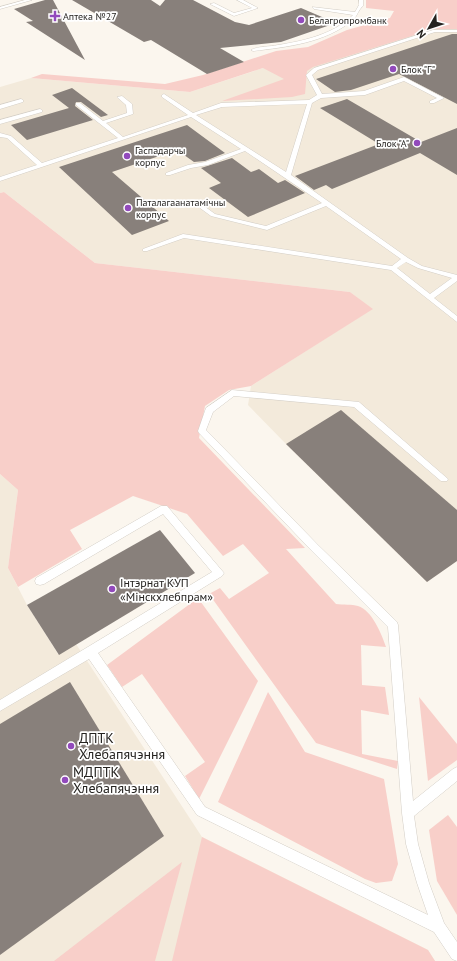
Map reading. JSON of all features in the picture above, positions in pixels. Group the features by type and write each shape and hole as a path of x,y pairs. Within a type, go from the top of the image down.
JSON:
{"lane":[{"path":"0,8 17,6 30,0"},
{"path":"212,4 234,15 256,8 239,0"},
{"path":"253,50 294,45 319,37 339,28 357,14 359,7 361,6 361,0"},
{"path":"314,8 357,14"},
{"path":"320,96 309,75 316,69 436,31 457,31"},
{"path":"0,179 221,105 310,102 320,96 365,93 404,79 441,98 432,102"},
{"path":"164,96 288,176 406,259 420,267 457,278"},
{"path":"102,123 130,114 129,104 120,97"},
{"path":"0,107 21,101"},
{"path":"288,176 310,102"},
{"path":"78,104 122,139"},
{"path":"0,122 40,110"},
{"path":"0,135 9,137 41,165"},
{"path":"168,174 190,166 206,164 246,149"},
{"path":"202,207 213,215 267,228 327,203"},
{"path":"145,250 183,236 392,268 457,320"},
{"path":"392,268 406,259"},
{"path":"430,298 457,278"},
{"path":"444,479 356,404 232,393 209,410 202,432 315,548 394,625 408,813 412,844 423,883 439,927 457,954"},
{"path":"0,706 219,573 164,509 40,581"},
{"path":"91,652 201,811 439,927"},
{"path":"408,813 455,778"}],"shaded area":[{"path":"366,0 457,0 457,29 434,29 313,67 307,71 305,94 292,97 222,101 284,79 263,68 190,92 31,78 42,74 165,84 203,75 276,51 308,47 347,30 390,18 394,11 366,8"},
{"path":"457,24 457,561 427,582 248,405 251,386 372,309 350,292 95,263 4,192 0,193 0,87 31,78 190,92 358,37"},
{"path":"4,192 95,263 350,292 373,309 251,386 229,390 205,406 199,438 305,548 286,549 336,604 356,605 363,608 368,612 376,624 386,647 361,645 362,685 385,687 389,715 361,710 362,754 398,761 397,769 316,743 209,594 220,588 229,599 269,573 243,544 223,556 187,514 133,496 70,530 82,549 18,587 8,568 18,490 0,474 0,193"},
{"name":"ДПТК Хлебапячэння","path":"0,474 18,490 8,568 27,605 58,654 76,644 202,837 428,950 435,961 0,961"},
{"path":"198,598 258,681 199,799 185,776 205,762 142,674 122,687 107,665"},
{"path":"268,692 305,752 384,779 398,864 392,881 376,883 365,879 218,802"},
{"path":"419,697 457,744 457,760 428,781"},
{"path":"448,815 457,827 457,915 437,881 429,830"},
{"path":"202,837 428,950 435,961 172,961"},
{"path":"182,862 155,961 54,961"}],"building":[{"path":"45,0 53,0 85,60 26,22 33,21 14,9"},
{"path":"72,0 151,0 160,6 165,0 193,0 235,22 249,25 301,8 336,23 281,42 220,48 244,62 207,74 151,40 144,42"},
{"name":"Блок \"Г\"","path":"452,34 457,34 457,104 399,74 351,90 335,92 316,79"},
{"path":"72,88 108,115 101,117 81,102 76,102 75,106 93,120 27,140 11,125 69,108 52,95"},
{"name":"Блок \"А\"","path":"347,99 421,142 457,128 457,175 420,153 332,189 326,185 314,190 295,176 379,144 320,108"},
{"name":"Гаспадарчы корпус","path":"187,125 225,153 205,161 194,162 177,150 112,172 169,221 132,235 59,167"},
{"path":"232,158 251,172 259,169 278,183 285,180 305,193 248,217 209,188 221,183 201,168"},
{"path":"341,410 457,510 457,561 427,582 286,444"},
{"name":"Інтэрнат КУП «Мінскхлебпрам»","path":"160,530 195,573 59,655 27,605"},
{"name":"МДПТК Хлебапячэння","path":"70,682 164,836 0,955 0,724"}],"place":[{"name":"Аптека №27","path":"55,16"},
{"name":"Белагропромбанк","path":"301,20"},
{"name":"Блок \"Г\"","path":"393,69"},
{"name":"Блок \"А\"","path":"417,143"},
{"name":"Гаспадарчы корпус","path":"127,156"},
{"name":"Паталагаанатамічны корпус","path":"128,208"},
{"name":"Інтэрнат КУП «Мінскхлебпрам»","path":"112,589"},
{"name":"ДПТК Хлебапячэння","path":"71,746"},
{"name":"МДПТК Хлебапячэння","path":"65,780"}]}
